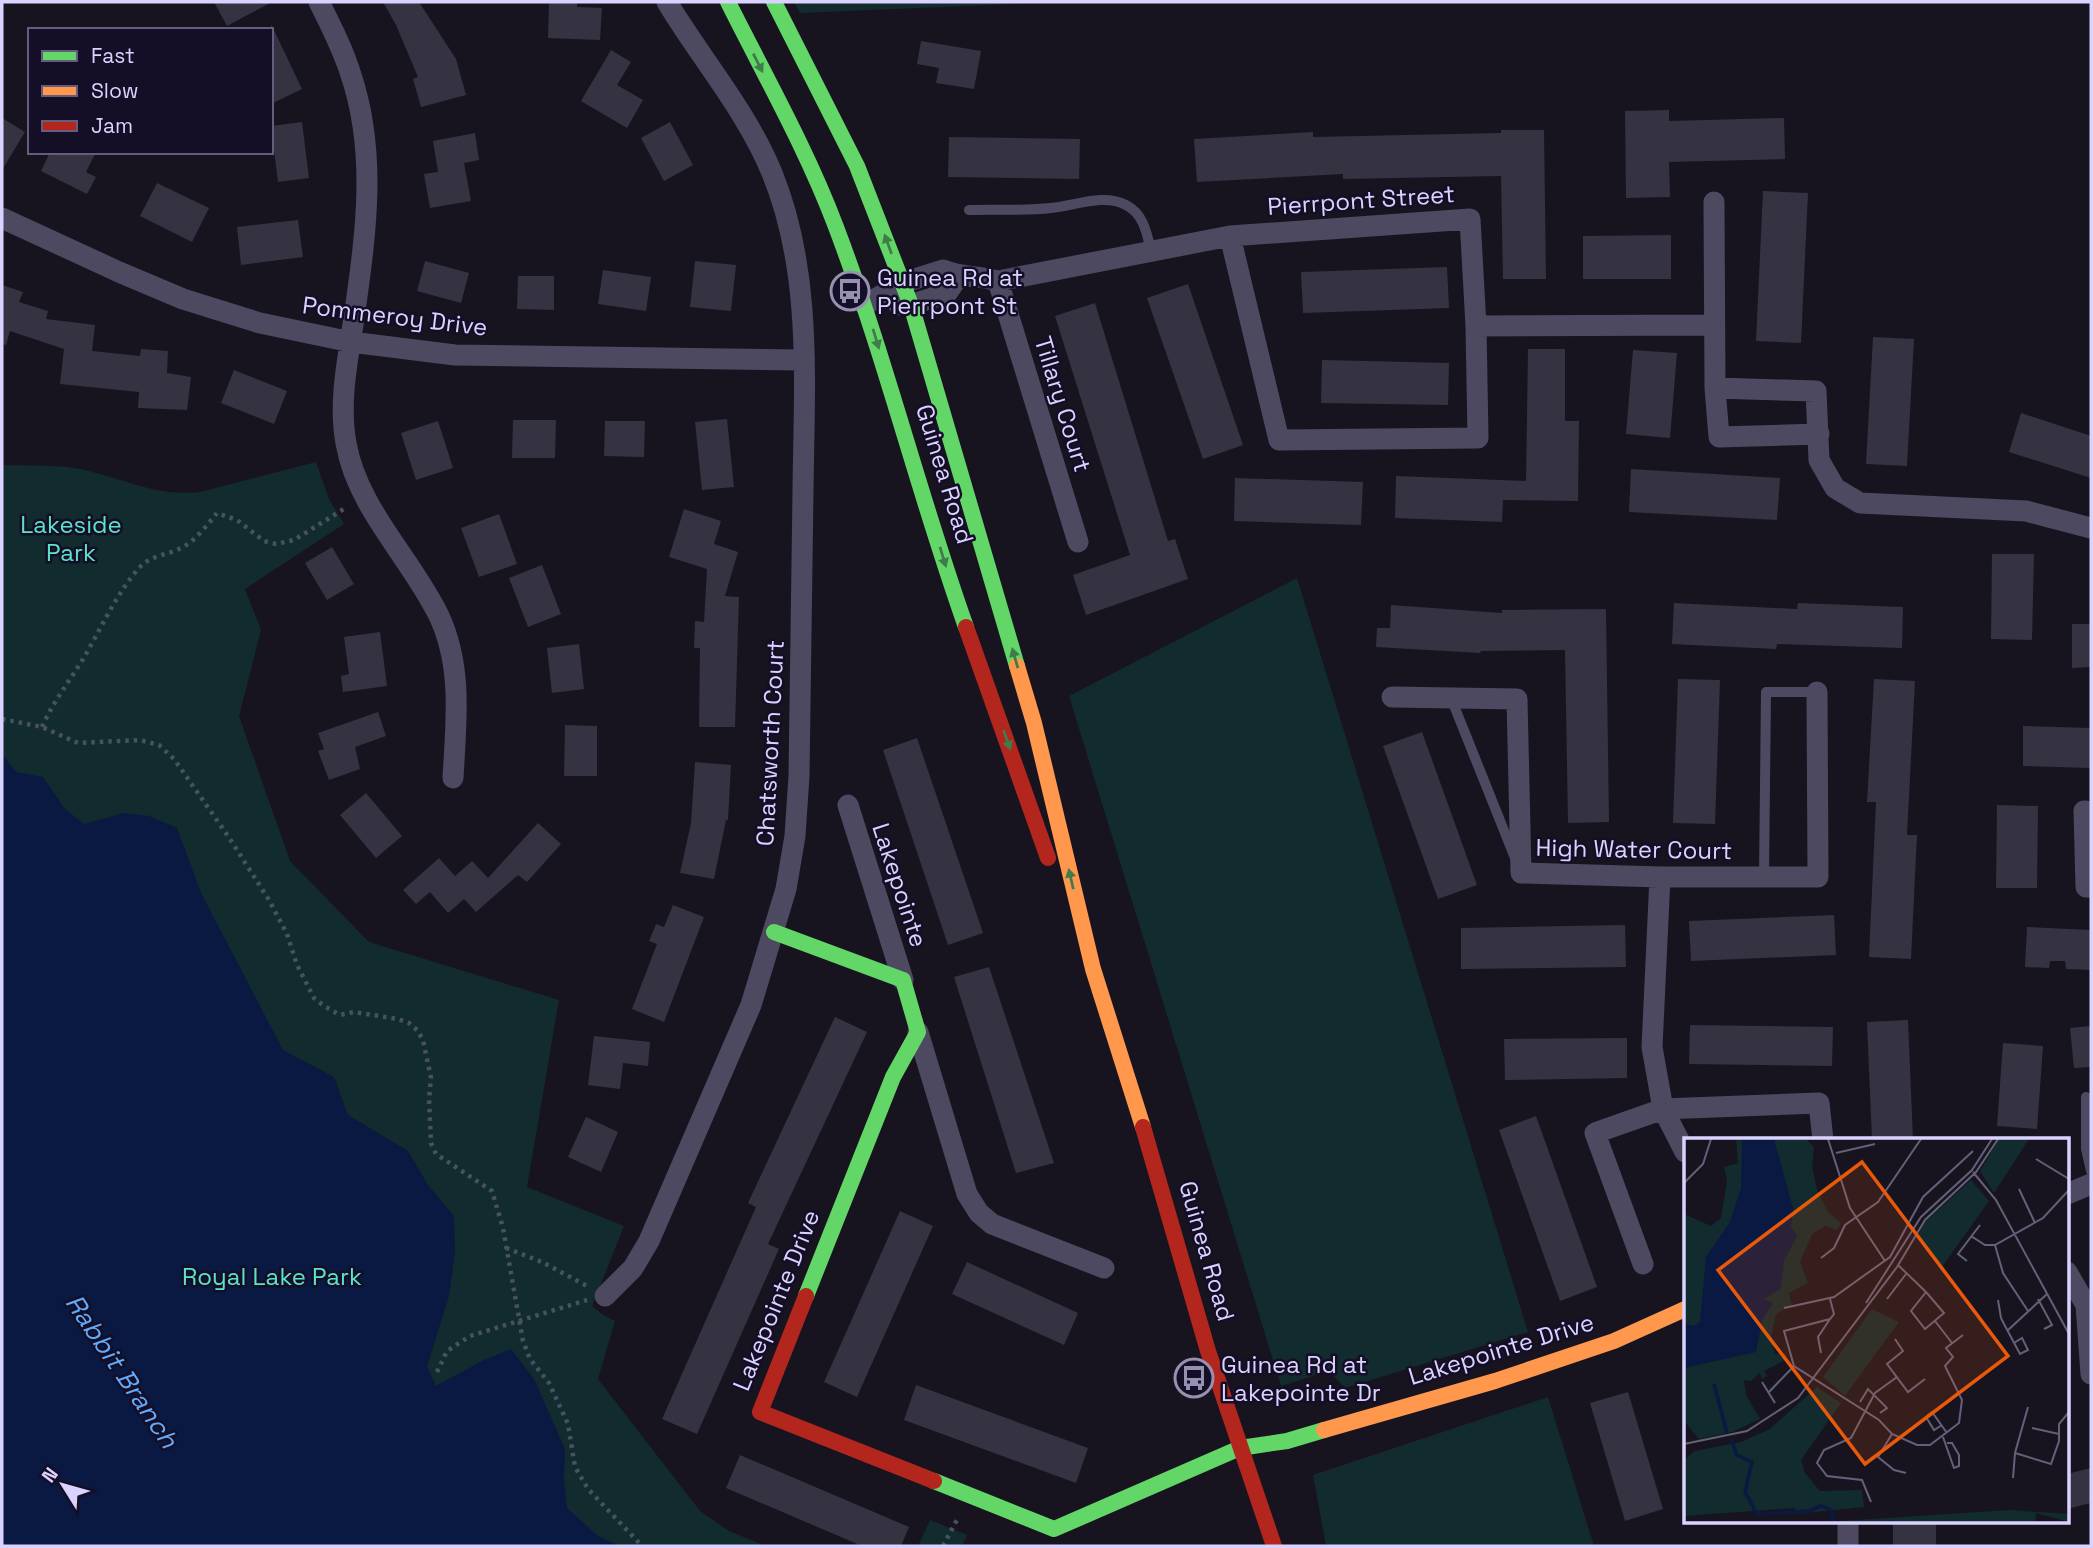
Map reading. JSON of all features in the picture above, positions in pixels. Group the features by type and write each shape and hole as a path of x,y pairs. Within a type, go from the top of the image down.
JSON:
{"main road":[{"name":"Guinea Road","path":"728,2 818,183 865,305 951,584 1060,892 1093,969"},
{"name":"Guinea Road","path":"774,2 857,166 911,305 1034,723 1093,969 1161,1183 1185,1273 1273,1546"},
{"path":"774,932 903,980 918,1032"},
{"name":"Lakepointe Drive","path":"918,1032 893,1077 760,1412 968,1496 1057,1538 1240,1448 1287,1441 1495,1381 1614,1341 1684,1308"}],"street":[{"path":"319,2 351,74 366,144 369,195 366,238 345,379 343,419 346,445 366,496 431,600 448,640 455,670 457,712 453,778"},
{"path":"667,2 738,106 772,174 789,222 797,258 802,304 803,360"},
{"path":"1714,202 1714,325 1719,437 1819,434"},
{"name":"Pommeroy Drive","path":"2,218 183,299 260,323 351,342 455,355 803,360"},
{"name":"Pierrpont Street","path":"865,305 902,284 943,270 958,277 979,275 998,281 1230,236 1470,219 1476,326"},
{"path":"1230,236 1279,440 1478,438 1476,326 1714,325"},
{"path":"865,305 911,305 947,293 958,277"},
{"name":"Tillary Court","path":"998,281 1078,542"},
{"name":"Chatsworth Court","path":"605,1296 633,1268 649,1241 751,1005 786,889 793,849 799,776 803,360"},
{"path":"1716,388 1816,391 1819,460 1835,488 1860,503 2026,511 2091,528"},
{"name":"High Water Court","path":"1392,697 1517,699 1521,873 1660,877 1818,877 1817,692"},
{"name":"Lakepointe","path":"848,805 903,980"},
{"path":"2091,812 2084,811 2086,887 2091,887"},
{"path":"1660,877 1653,1047 1663,1109 1684,1150"},
{"path":"918,1032 958,1170 967,1194 979,1213 992,1224 1104,1268"},
{"path":"1643,1264 1595,1133 1663,1109 1819,1103 1823,1138"},
{"path":"2068,1194 2091,1184"},
{"path":"2068,1274 2086,1305 2091,1374"},
{"path":"1848,1524 1848,1546"}],"lane":[{"path":"969,210 1051,208 1111,201 1127,205 1139,217 1146,228 1151,251"},
{"path":"1764,877 1766,692 1817,692"},
{"path":"1451,698 1521,873"},
{"path":"2086,1097 2085,1149 2091,1171"}],"path":[{"path":"42,727 54,702 140,566 152,558 170,554 187,545 217,513 237,520 264,541 275,544 294,540 366,496"},
{"path":"2,719 42,727 78,743 140,740 159,745 174,759 205,802 269,900 287,934 297,965 314,998 340,1015 354,1012 398,1019 417,1030 423,1040 431,1078 431,1143 436,1154 492,1191 506,1248 523,1342 530,1360 549,1383 568,1424 575,1467 582,1480 640,1544"},
{"path":"506,1248 542,1262 605,1296"},
{"path":"437,1372 447,1352 470,1336 605,1296"},
{"path":"943,1546 968,1496"}],"green space":[{"path":"794,2 1059,2 800,13"},
{"name":"Royal Lake Park","path":"316,462 329,499 344,524 245,589 261,630 239,716 290,861 369,942 559,1000 527,1187 624,1226 592,1306 615,1321 598,1379 700,1511 729,1531 765,1546 2,1546 2,465 74,468 155,490 185,493 200,492"},
{"path":"1297,578 1528,1332 1345,1388 1329,1371 1281,1386 1069,696"},
{"path":"1548,1397 1594,1546 1326,1546 1313,1475"},
{"path":"930,1520 967,1535 962,1546 918,1546"}],"water":[{"name":"Royal Lake Park","path":"2,754 16,772 43,777 65,809 84,824 124,813 149,816 177,828 201,893 283,1050 334,1077 348,1115 408,1151 428,1185 454,1216 455,1252 449,1296 427,1366 436,1386 511,1349 534,1379 565,1449 567,1508 598,1536 620,1546 2,1546"}],"building":[{"path":"214,2 272,2 227,26"},
{"path":"383,2 419,2 456,59 466,95 421,107 413,79 418,77"},
{"path":"549,2 577,2 577,7 602,8 600,40 548,38"},
{"path":"273,28 302,89 273,103"},
{"path":"921,41 981,51 974,89 936,83 939,68 917,64"},
{"path":"611,50 631,62 617,85 643,100 627,128 581,101"},
{"path":"1669,110 1669,121 1784,118 1785,159 1669,162 1670,197 1626,198 1625,111"},
{"path":"2,118 25,132 2,170"},
{"path":"302,122 309,178 278,182 273,126"},
{"path":"670,122 693,165 664,181 641,138"},
{"path":"1501,130 1544,130 1546,279 1503,279 1501,176 1343,179 1343,174 1197,182 1194,139 1313,132 1313,137 1501,133"},
{"path":"475,133 479,160 464,163 471,201 430,208 424,174 438,172 433,141"},
{"path":"949,137 1080,139 1079,179 948,177"},
{"path":"49,154 95,154 86,172 96,177 87,194 41,171"},
{"path":"157,183 209,208 192,242 140,216"},
{"path":"1763,191 1808,193 1801,343 1756,341"},
{"path":"298,220 303,257 241,265 237,227"},
{"path":"1671,235 1671,279 1583,279 1583,236"},
{"path":"425,261 469,273 461,303 417,291"},
{"path":"695,261 736,265 731,311 690,307"},
{"path":"1447,267 1449,308 1303,313 1301,272"},
{"path":"603,270 651,277 646,311 598,304"},
{"path":"518,276 554,276 554,310 517,309"},
{"path":"1188,284 1243,445 1203,459 1147,298"},
{"path":"2,285 23,292 19,302 48,311 46,319 95,325 92,351 140,356 141,349 168,351 167,373 191,377 187,410 138,408 139,392 60,384 64,349 10,331 6,345 2,344"},
{"path":"1095,303 1168,541 1175,539 1188,579 1086,615 1073,575 1130,555 1055,316"},
{"path":"1873,337 1914,339 1907,466 1866,464"},
{"path":"1528,349 1565,349 1565,421 1579,421 1578,501 1503,500 1502,522 1395,518 1396,476 1526,481"},
{"path":"1633,350 1677,353 1670,438 1626,434"},
{"path":"1322,360 1449,363 1448,405 1321,403"},
{"path":"234,370 287,391 274,424 221,403"},
{"path":"2021,413 2091,436 2091,478 2009,452"},
{"path":"727,419 734,487 702,490 695,422"},
{"path":"513,420 556,420 555,458 512,458"},
{"path":"438,421 453,468 416,480 401,433"},
{"path":"605,421 645,421 644,457 604,456"},
{"path":"1631,469 1780,478 1777,520 1629,512"},
{"path":"1235,478 1363,482 1361,525 1234,521"},
{"path":"684,509 721,521 714,544 738,552 725,596 739,597 735,727 699,727 700,648 694,648 695,621 704,622 707,569 669,557"},
{"path":"499,514 517,564 479,577 461,528"},
{"path":"332,547 354,584 327,600 305,563"},
{"path":"1992,554 2034,554 2032,640 1991,639"},
{"path":"542,565 561,614 528,627 509,578"},
{"path":"1674,603 1797,609 1798,603 1903,607 1902,648 1777,644 1776,649 1672,644"},
{"path":"1391,605 1502,613 1502,610 1606,609 1609,822 1568,823 1565,650 1480,653 1376,647 1377,628 1390,628"},
{"path":"2072,624 2091,624 2091,667 2072,668"},
{"path":"380,632 387,686 343,692 341,676 349,674 344,637"},
{"path":"579,644 584,689 552,693 547,648"},
{"path":"1678,679 1720,680 1715,824 1673,823"},
{"path":"1874,679 1915,681 1907,835 1917,835 1911,959 1869,957 1876,802 1867,802"},
{"path":"378,712 386,736 355,747 360,769 329,780 318,751 324,749 318,733"},
{"path":"565,725 597,726 597,776 564,776"},
{"path":"2023,726 2091,728 2091,768 2023,766"},
{"path":"1422,732 1477,885 1438,899 1383,746"},
{"path":"917,738 983,933 948,945 883,750"},
{"path":"695,762 731,765 728,820 714,879 680,873 691,823"},
{"path":"366,793 402,836 376,858 340,815"},
{"path":"1997,805 2038,806 2037,888 1996,888"},
{"path":"538,823 561,844 527,882 518,875 476,912 464,899 448,913 430,892 416,904 403,890 439,858 455,876 472,861 488,878"},
{"path":"673,905 704,917 664,1022 632,1009 657,944 649,941 656,924 664,927"},
{"path":"1834,915 1836,955 1691,961 1689,921"},
{"path":"1625,925 1626,967 1461,969 1461,928"},
{"path":"2027,927 2091,930 2091,970 2066,969 2065,961 2050,961 2049,968 2025,967"},
{"path":"989,967 1054,1163 1016,1173 954,977"},
{"path":"835,1017 867,1032 768,1244 779,1249 697,1434 662,1419 756,1207 748,1203"},
{"path":"1908,1020 1913,1138 1872,1138 1867,1022"},
{"path":"1690,1025 1833,1027 1832,1066 1689,1064"},
{"path":"2091,1026 2091,1067 2074,1068 2070,1028"},
{"path":"594,1036 650,1042 648,1066 623,1063 620,1089 588,1085"},
{"path":"1627,1038 1627,1078 1505,1080 1504,1039"},
{"path":"2003,1043 2043,1046 2037,1129 1997,1126"},
{"path":"1536,1116 1597,1287 1560,1301 1499,1130"},
{"path":"586,1117 618,1132 601,1172 568,1157"},
{"path":"900,1211 933,1226 857,1397 824,1382"},
{"path":"967,1262 1078,1313 1064,1345 952,1294"},
{"path":"916,1385 1088,1448 1076,1483 904,1420"},
{"path":"1628,1392 1663,1509 1625,1521 1590,1403"},
{"path":"740,1455 909,1527 901,1546 862,1546 726,1488"},
{"path":"2091,1468 2091,1503 2068,1509 2068,1474"},
{"path":"1893,1524 1936,1524 1936,1546 1893,1546"}],"traffic: fast":[{"path":"728,2 825,198 871,327 966,627"},
{"path":"774,2 857,166 911,305 1017,666"},
{"path":"774,932 903,980 918,1032 893,1077 806,1296"},
{"path":"934,1481 1054,1529 1240,1448 1287,1441 1324,1430"}],"traffic: slow":[{"path":"1017,666 1034,723 1093,969 1143,1127"},
{"path":"1324,1430 1495,1381 1614,1341 1684,1309"}],"traffic: jam":[{"path":"966,627 1048,858"},
{"path":"1143,1127 1208,1351 1274,1546"},
{"path":"806,1296 760,1412 934,1481"}],"place":[{"name":"Guinea Rd at Pierrpont St","path":"850,291"},
{"name":"Guinea Rd at Lakepointe Dr","path":"1194,1378"}],"park label":[{"name":"Lakeside Park","path":"71,538"}],"water label":[{"name":"Rabbit Branch","path":"122,1371"}]}
